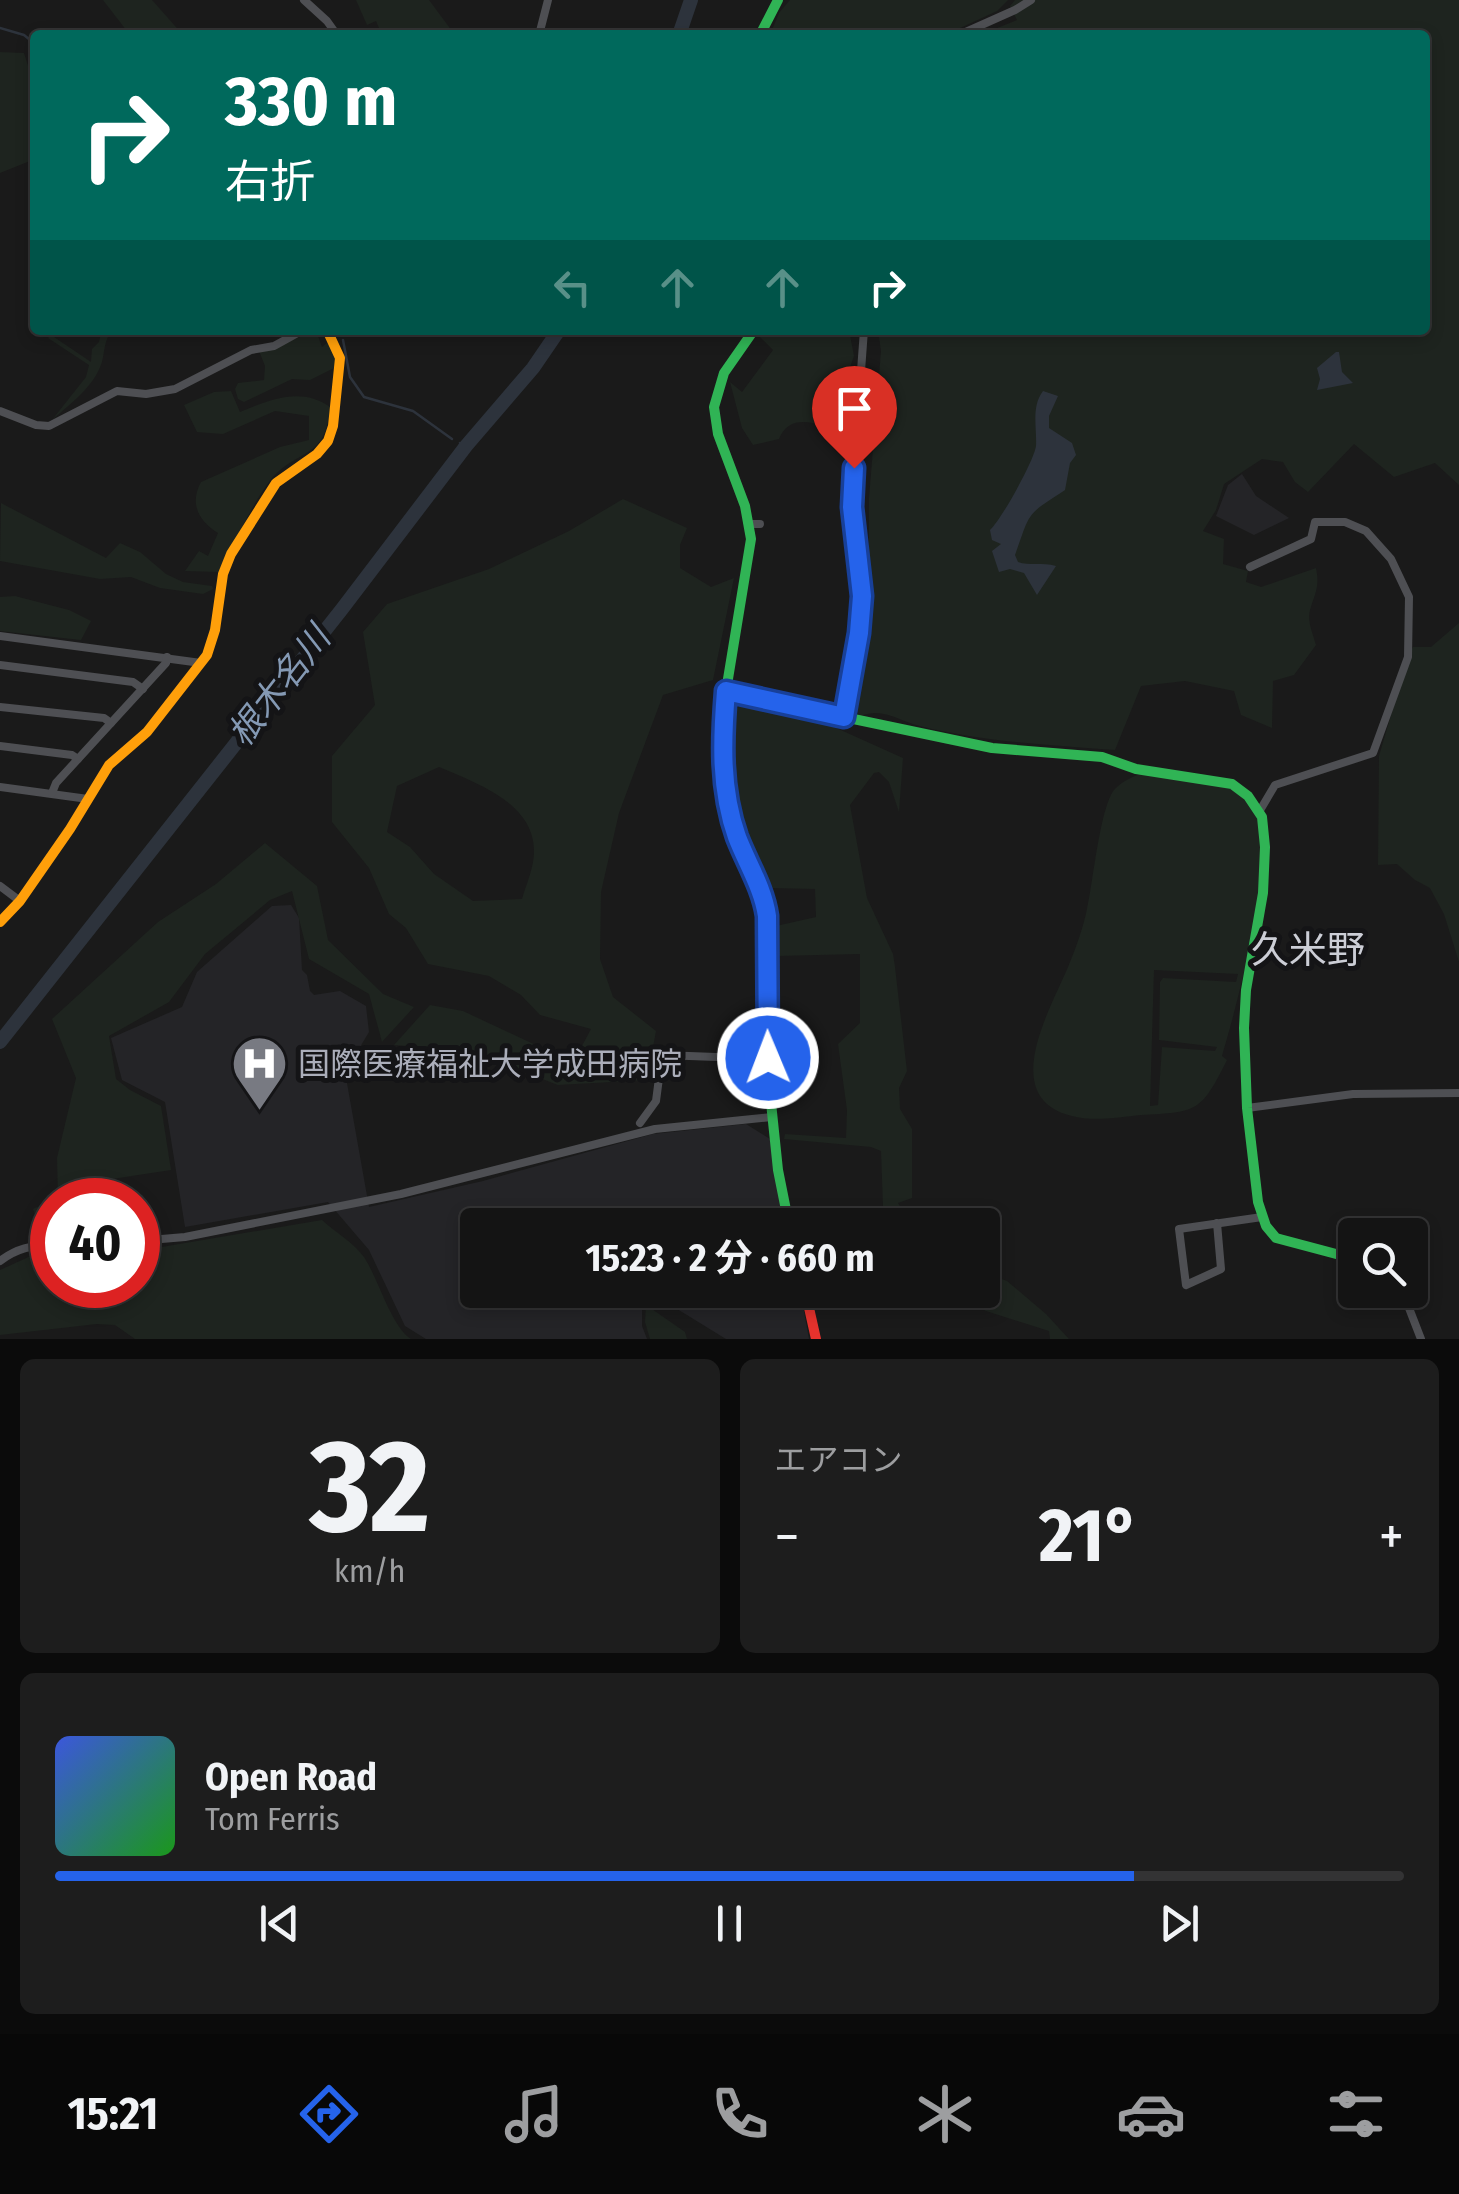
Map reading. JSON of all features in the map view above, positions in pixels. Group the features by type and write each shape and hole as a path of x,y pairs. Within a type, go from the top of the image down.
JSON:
{"street":[{"path":"304,0 333,30"},
{"path":"540,30 548,0"},
{"path":"763,30 778,0"},
{"path":"970,30 1030,0"},
{"path":"0,411 49,426 118,390 146,394 175,390 250,350 274,346 293,335"},
{"path":"0,922 20,900 109,764 147,732 201,663 212,641 223,574 231,554 276,483 317,454 330,435 340,358 330,335"},
{"path":"751,335 724,374 714,407 718,434 754,524 726,691 722,750 736,835 762,894 767,916 768,1058 772,1117 786,1208"},
{"path":"844,717 862,596 852,507 864,335"},
{"path":"1250,566 1311,538 1315,522 1354,524 1375,540 1401,575 1411,616 1408,657 1373,753 1275,785 1259,812"},
{"path":"0,636 201,663"},
{"path":"52,793 56,783 166,663 167,657"},
{"path":"0,665 133,682 143,689"},
{"path":"726,691 969,744 1082,754 1136,769 1225,782 1242,790 1259,812 1264,832 1264,870 1244,1010 1248,1108 1262,1217 1271,1234 1284,1242 1338,1255"},
{"path":"0,706 104,718 111,723"},
{"path":"0,746 78,759"},
{"path":"0,787 88,799"},
{"path":"0,886 20,900"},
{"path":"640,1123 656,1100 662,1055 768,1058"},
{"path":"1248,1108 1353,1094 1459,1093"},
{"path":"160,1240 401,1194 655,1129 772,1117"},
{"path":"1217,1224 1221,1269 1186,1285 1179,1229 1262,1217"},
{"path":"0,1261 30,1246"},
{"path":"809,1308 816,1339"},
{"path":"1409,1308 1421,1339"}],"shaded area":[{"path":"103,0 152,0 179,30 126,30"},
{"path":"356,0 429,0 451,30 380,30 376,21 367,25"},
{"path":"790,0 1008,0 997,11 956,30 772,30"},
{"path":"1015,0 1459,0 1459,485 1435,463 1394,477 1354,444 1308,492 1295,482 1283,462 1262,459 1224,484 1216,510 1203,531 1224,539 1223,564 1248,571 1246,582 1261,587 1316,568 1317,585 1309,619 1316,645 1294,675 1273,681 1272,728 1241,715 1234,691 1185,681 1141,686 1115,750 968,736 883,714 860,716 851,705 869,605 869,498 881,351 879,335 1430,335 1430,30 992,30 1017,20 1010,6"},
{"path":"0,52 24,53 30,72 30,161 0,173"},
{"path":"51,335 91,362 92,349 101,335 110,335 98,371 81,394 52,420 86,377 89,365 48,338"},
{"path":"306,335 318,336 322,347 329,341 336,357 334,368 310,380 292,379 244,402 238,399 238,383 264,380 265,366 259,351"},
{"path":"850,335 854,356 849,370 856,388 869,394 846,435 800,422 791,424 779,439 753,445 742,428 730,382 742,392 773,350 760,337"},
{"path":"1336,352 1342,372 1353,383 1317,390 1317,368"},
{"path":"231,391 240,412 285,397 308,397 330,407 327,425 316,446 269,482 219,572 185,571 199,551 208,556 218,533 206,523 196,505 201,482 280,447 309,440 309,416 275,411 223,434 197,432 184,405 214,392"},
{"path":"1043,391 1058,396 1049,416 1049,428 1072,443 1076,455 1070,463 1065,490 1031,516 1015,555 1018,562 1056,566 1037,595 1024,573 1010,569 999,572 992,551 1001,544 992,540 990,530 1034,454 1036,410"},
{"path":"1242,474 1256,496 1289,518 1254,535 1216,516 1228,485"},
{"path":"623,499 687,528 680,545 680,568 711,587 734,578 713,680 663,695 619,813 601,892 600,959 613,997 656,1031 647,1080 558,1085 467,1050 394,1045 430,1005 463,1011 559,1056 575,1059 591,1029 540,1015 521,995 489,976 428,964 406,928 389,914 369,868 332,822 332,756 375,705 363,632 387,604 489,569 569,531","holes":["439,767 501,797 525,820 534,852 522,899 473,901 434,874 410,847 387,832 397,786"]},
{"path":"1,503 106,558 120,543 140,552 166,574 213,589 203,594 160,588 131,577 100,579 0,561"},
{"path":"15,596 69,610 91,621 81,640 0,631 0,597"},
{"path":"1459,623 1459,962 1444,914 1430,888 1397,864 1378,865 1379,756 1408,657 1413,647 1431,647"},
{"path":"746,701 803,713 903,758 899,812 889,782 879,772 874,773 850,805 867,898 893,954 895,967 907,1071 899,1088 900,1109 912,1129 912,1198 898,1203 901,1208 873,1208 883,1207 881,1151 784,1139 785,1134 846,1138 847,1110 838,1044 860,1023 860,954 777,956 776,926 816,917 815,889 769,888 740,814 733,711"},
{"path":"1140,774 1222,784 1245,800 1256,815 1261,836 1259,898 1222,1056 1227,1060 1211,1090 1196,1106 1186,1110 1080,1118 1050,1106 1037,1091 1033,1072 1035,1050 1081,931 1109,799 1117,787","holes":["1154,970 1238,974 1236,982 1163,978 1160,982 1159,1040 1217,1047 1215,1051 1162,1047 1158,1105 1150,1106"]},
{"path":"265,843 317,886 328,940 383,994 414,1007 382,1042 369,994 309,959 292,891 270,900 205,954 169,1002 109,1036 116,1079 161,1106 171,1170 119,1178 58,1178 57,1158 76,1078 52,1019 158,922 216,884"},
{"name":"国際医療福祉大学成田病院","path":"291,905 299,918 302,970 310,991 314,995 340,991 366,1006 369,1032 345,1072 369,1207 483,1181 653,1134 746,1124 770,1139 784,1208 460,1208 460,1308 642,1308 647,1339 426,1339 405,1326 369,1250 328,1202 185,1227 165,1102 122,1080 111,1038 182,1007 197,972 272,906"},
{"path":"322,1220 364,1257 397,1324 411,1339 135,1339 115,1325 97,1324 0,1335 0,1270 30,1256 30,1308 160,1308 160,1247"},
{"path":"1000,1278 1046,1314 1069,1339 1050,1339 1049,1331 981,1308 1000,1308"},
{"path":"646,1308 650,1308 685,1332 687,1339 650,1339"},
{"path":"676,1308 803,1308 809,1339 726,1339"}],"waterway":[{"name":"根木名川","path":"681,30 691,0"},
{"path":"0,28 30,40"},
{"name":"根木名川","path":"0,1042 556,335"},
{"path":"343,340 350,377 364,397 413,411 452,439"},
{"name":"根木名川","path":"460,443 466,446"}],"traffic: fast":[{"path":"763,30 778,0"},
{"path":"751,335 724,373 714,407 718,434 745,506 751,539 726,691 722,750 731,816 766,905 770,1093 786,1208"},
{"path":"844,717 992,748 1102,757 1136,769 1232,784 1248,796 1262,817 1265,847 1263,893 1246,990 1244,1028 1247,1108 1258,1202 1266,1226 1276,1238 1338,1254"}],"traffic: slow":[{"path":"0,922 20,901 70,829 109,765 147,732 207,655 215,630 223,574 231,554 276,483 317,454 328,441 340,358 329,335"}],"traffic: jam":[{"path":"809,1308 816,1339"}],"place":[{"name":"国際医療福祉大学成田病院","path":"259,1113"}],"district":[{"name":"久米野","path":"1308,950"}],"route":[{"path":"768,1058 766,906 736,835 728,801 722,750 726,691 844,717 862,596 852,507 854,468"}]}
